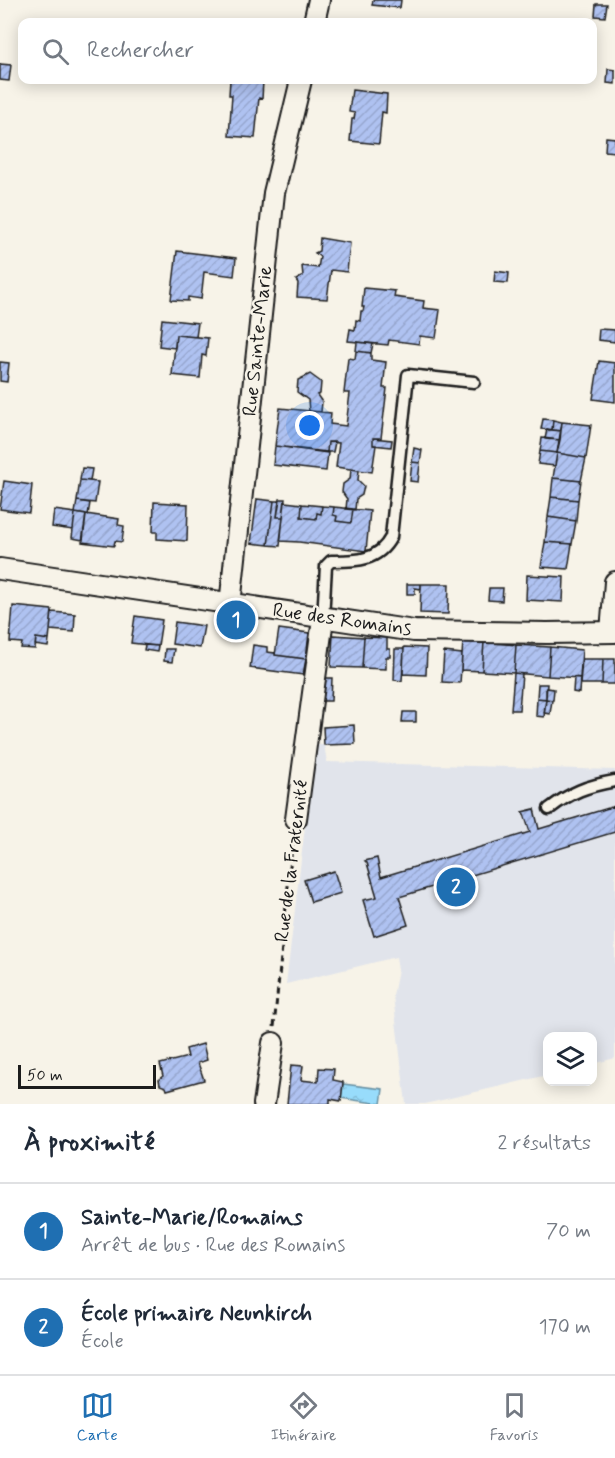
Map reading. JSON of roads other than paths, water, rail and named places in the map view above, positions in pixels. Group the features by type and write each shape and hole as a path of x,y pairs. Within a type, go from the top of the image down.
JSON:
{"street":[{"path":"315,18 319,0"},
{"name":"Rue Sainte-Marie","path":"230,605 274,193 300,84"},
{"name":"Rue des Romains","path":"0,569 414,631 613,632"},
{"path":"613,632 615,582"},
{"name":"Rue de la Fraternité","path":"296,819 323,619"},
{"path":"264,1104 273,1043"}],"lane":[{"path":"323,619 326,567 331,561 359,561 374,556 386,547 391,537 408,375 474,382"},
{"path":"549,809 565,797 589,785 615,782"}],"water":[{"path":"343,1084 383,1089 381,1104 341,1098"}],"place":[{"name":"Sainte-Marie/Romains","path":"236,620"},
{"name":"École primaire Neunkirch","path":"456,887"}]}
